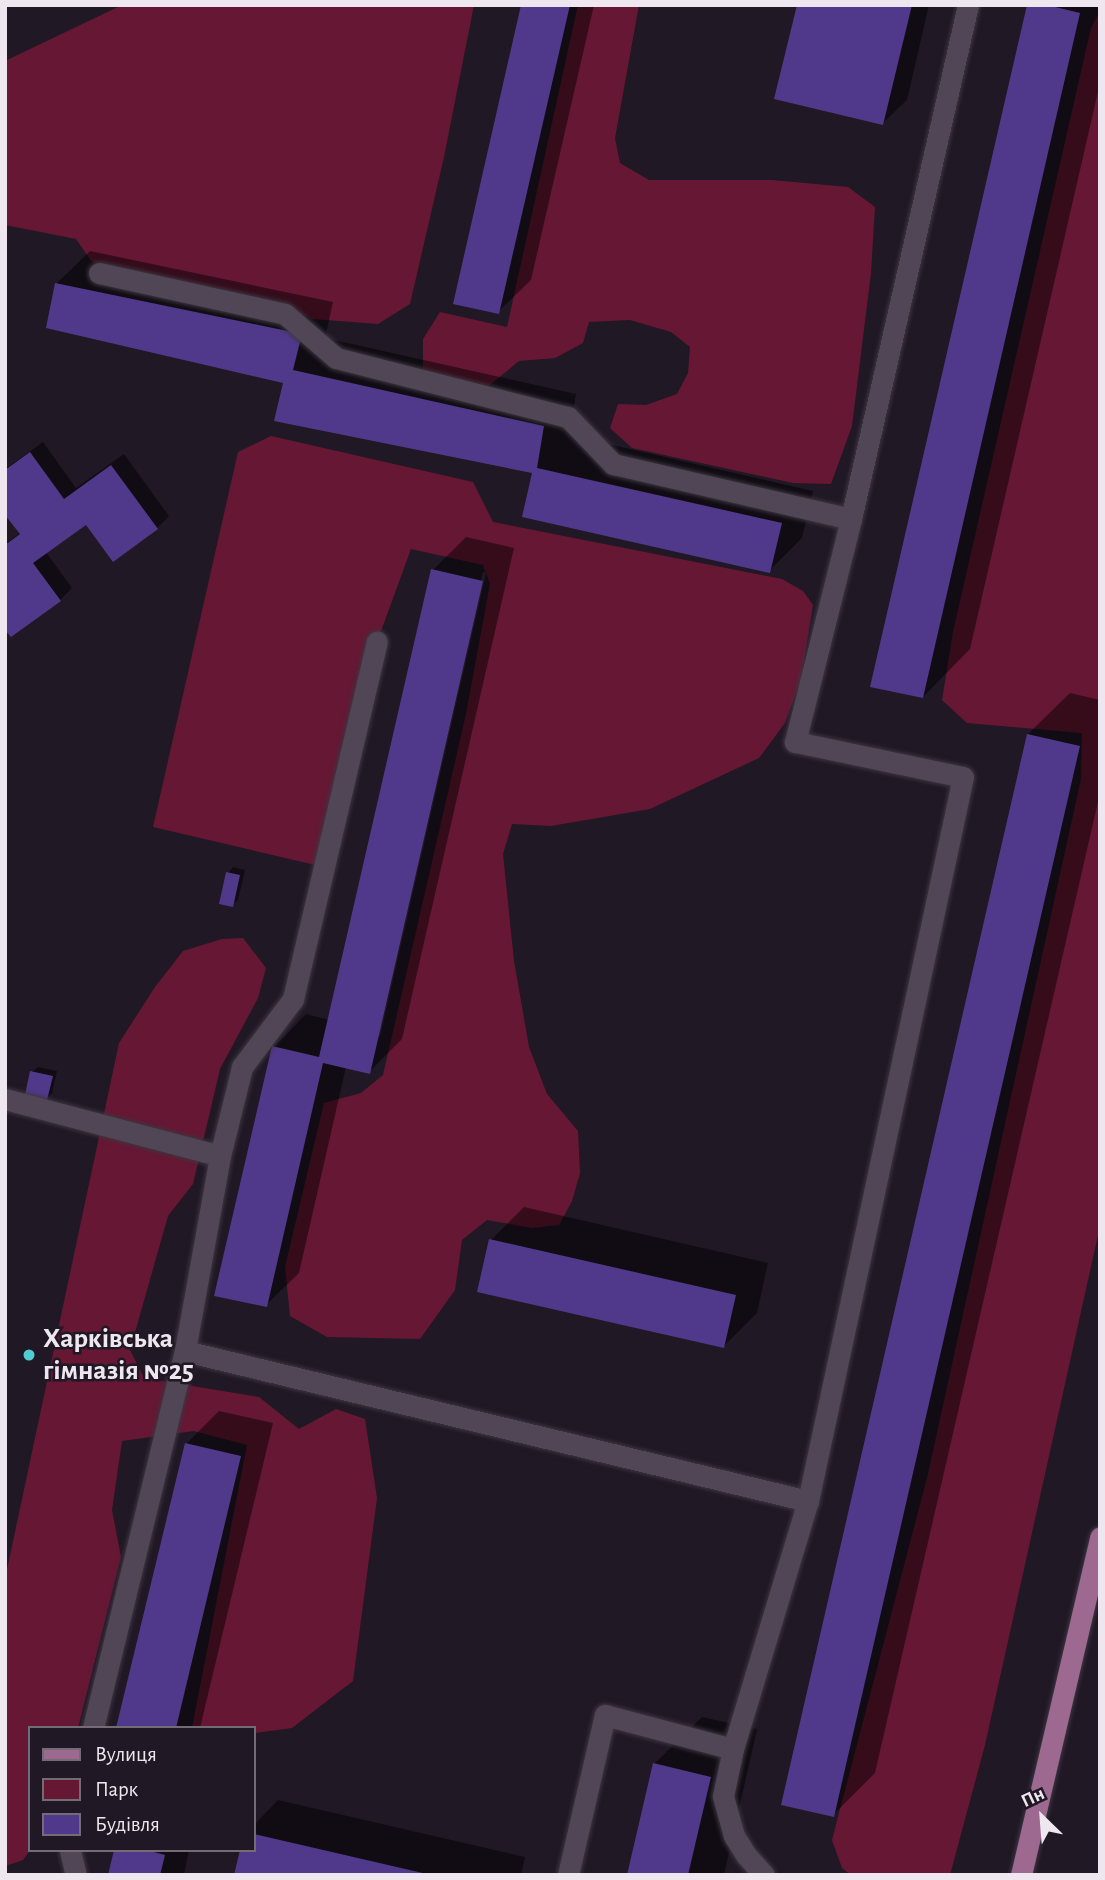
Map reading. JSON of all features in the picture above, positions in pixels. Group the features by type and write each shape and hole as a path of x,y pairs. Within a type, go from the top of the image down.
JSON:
{"main road":[{"path":"1021,1875 1100,1537"}],"lane":[{"path":"764,1875 734,1836 723,1796 733,1749 808,1502 963,777 795,742 851,519 968,5"},
{"path":"99,273 285,314 336,358 568,417 613,464 851,519"},
{"path":"93,1726 184,1351 220,1156 242,1067 293,999 377,642"},
{"path":"5,1099 220,1156"},
{"path":"184,1351 808,1502"},
{"path":"568,1875 605,1715 733,1749"},
{"path":"70,1852 76,1875"}],"green space":[{"path":"122,5 474,5 444,157 410,304 378,324 313,319 275,303 92,262 76,239 5,225 5,61"},
{"path":"578,5 639,5 615,138 620,163 649,180 772,180 848,187 875,207 871,273 852,426 831,484 793,483 632,448 610,428 618,404 646,405 677,394 688,373 690,347 671,332 630,320 589,322 583,343 555,358 519,361 485,389 423,369 423,339 440,312 507,327"},
{"path":"1100,11 1100,1226 985,1745 950,1875 851,1875 842,1868 832,1840 927,1478 1081,779 1082,733 967,723 942,700 953,632 1091,28"},
{"path":"271,436 473,482 493,522 782,579 803,591 813,605 801,680 785,723 759,758 650,809 551,826 512,824 503,854 514,961 529,1047 547,1094 578,1131 580,1173 572,1201 559,1225 532,1228 487,1220 462,1240 455,1290 420,1339 327,1337 290,1316 285,1267 324,1103 361,1093 383,1075 466,714 490,584 483,565 411,549 377,642 324,867 153,827 238,452"},
{"path":"243,938 266,968 258,998 220,1069 193,1184 168,1216 130,1350 144,1378 259,1397 299,1429 336,1409 365,1419 377,1498 353,1681 292,1728 256,1733 256,1726 192,1726 247,1445 194,1431 122,1441 112,1510 121,1557 79,1726 28,1726 29,1852 23,1860 5,1866 5,1579 119,1043 155,987 183,951 222,939"}],"building":[{"path":"521,5 570,5 499,314 453,304"},
{"path":"797,5 912,5 883,125 774,99"},
{"path":"1027,5 1047,5 1080,13 923,698 870,687"},
{"path":"55,283 302,334 293,370 544,426 537,468 782,523 770,573 522,517 532,473 274,421 283,383 46,328"},
{"path":"30,452 64,499 111,465 158,529 113,562 86,525 33,563 61,601 11,637 5,630 5,545 20,534 5,515 5,470"},
{"path":"431,569 483,581 370,1074 323,1063 267,1307 214,1296 272,1046 319,1057"},
{"path":"1027,734 1080,746 834,1817 781,1805"},
{"path":"226,872 240,875 233,907 219,904"},
{"path":"30,1071 53,1076 47,1100 25,1095"},
{"path":"489,1239 736,1295 724,1348 477,1292"},
{"path":"185,1443 241,1456 176,1726 116,1726"},
{"path":"653,1763 711,1777 688,1875 627,1875"},
{"path":"256,1834 427,1874 427,1875 234,1875 240,1852 256,1852"},
{"path":"114,1852 154,1852 165,1855 160,1875 108,1875"}],"place":[{"name":"Харківська гімназія №25","path":"29,1355"}]}
